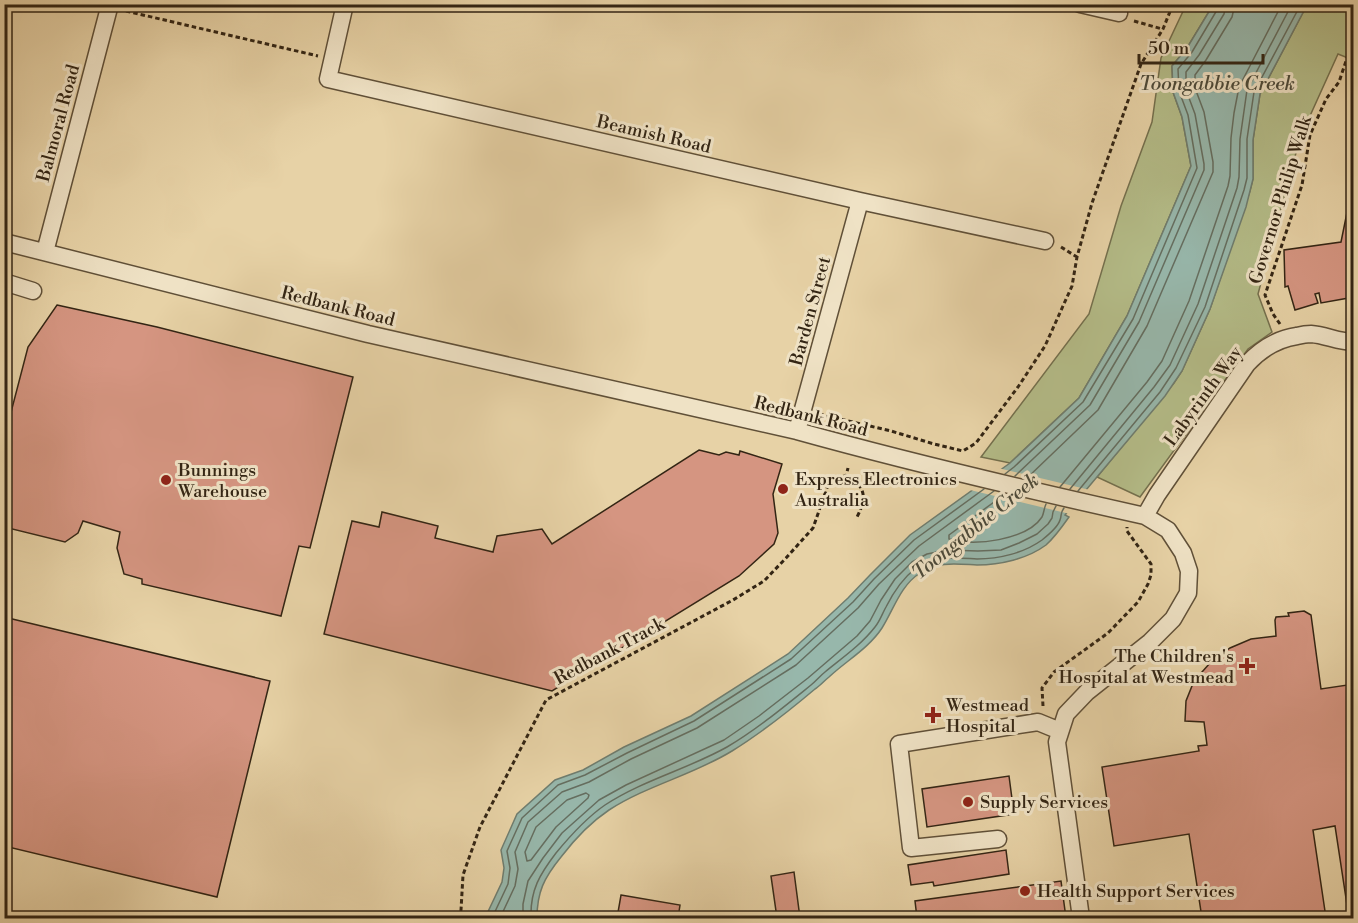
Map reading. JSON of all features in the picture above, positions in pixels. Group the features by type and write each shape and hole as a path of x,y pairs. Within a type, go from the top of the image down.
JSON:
{"street":[{"name":"Beamish Road","path":"345,4 328,79 860,201 1045,240"},
{"path":"1080,4 1119,13"},
{"name":"Balmoral Road","path":"45,252 110,6"},
{"name":"Barden Street","path":"797,431 860,201"},
{"name":"Redbank Road","path":"4,242 368,334 797,431 973,477 1145,516 1167,530 1183,553 1189,571 1188,593 1173,619 1150,642 1087,692 1066,714 1060,731 1057,742 1081,918"},
{"path":"4,282 33,291"},
{"name":"Labyrinth Way","path":"1145,516 1247,363 1257,353 1269,344 1286,338 1310,334 1353,342"},
{"path":"998,839 911,848 899,744 1038,722 1060,731"}],"path":[{"path":"818,414 963,451 976,443 1045,346 1072,286 1077,257 1092,203 1137,74 1163,29 1173,4"},
{"path":"110,6 333,60"},
{"path":"1119,13 1134,21 1163,29"},
{"name":"Governor Philip Walk","path":"1286,338 1265,295 1302,186 1310,135 1326,99 1339,82 1353,37"},
{"path":"848,468 846,476 860,485 863,492 864,500 857,517"},
{"name":"Redbank Track","path":"459,918 463,875 480,827 546,700 733,600 764,581 813,528 828,485 839,476 846,476"},
{"path":"1043,711 1042,688 1054,672 1108,633 1138,602 1148,584 1151,564 1127,531 1127,526"}],"green space":[{"path":"1186,5 1213,5 1187,48 1172,66 1173,92 1182,117 1191,166 1127,316 1079,398 1010,463 981,457 1089,314 1121,206 1152,122 1161,58"},
{"path":"1307,5 1353,5 1353,60 1338,54 1300,138 1258,294 1272,332 1248,349 1140,497 1097,477 1174,383 1182,371 1210,309 1253,179 1253,140 1260,94"}],"water":[{"name":"Toongabbie Creek","path":"1213,5 1307,5 1260,94 1253,140 1253,179 1246,207 1210,309 1182,371 1165,396 1065,515 1069,517 1058,532 1039,550 1013,560 986,565 941,565 920,573 902,591 882,628 871,642 775,721 717,759 624,801 589,826 566,851 546,879 538,900 537,918 485,918 502,882 504,868 501,850 517,814 555,780 583,770 624,747 691,716 788,654 848,598 910,535 1010,463 1079,398 1127,316 1191,166 1182,117 1173,92 1172,66 1187,48"}],"pier":[{"path":"998,468 1090,490 1070,514 970,490"}],"building":[{"path":"1354,178 1354,297 1321,303 1319,293 1315,294 1318,303 1295,310 1288,286 1285,287 1284,250 1341,242"},
{"name":"Bunnings Warehouse","path":"57,305 157,327 353,377 310,548 299,546 281,616 142,584 142,579 124,574 117,548 120,532 83,521 78,533 65,542 4,527 4,439 28,347"},
{"path":"699,450 719,455 726,452 739,455 740,451 782,464 773,494 778,533 774,544 739,576 552,691 324,634 352,521 379,527 382,512 438,526 435,538 493,552 497,536 542,529 552,544"},
{"path":"1304,611 1311,615 1321,689 1354,684 1354,918 1349,918 1335,826 1313,830 1326,918 1202,918 1189,834 1114,846 1102,767 1199,751 1198,746 1207,745 1204,722 1185,721 1186,701 1194,681 1210,663 1230,648 1251,639 1276,636 1276,617"},
{"path":"4,617 270,681 217,897 4,846"},
{"name":"Supply Services","path":"1009,776 1014,814 927,827 922,789"},
{"path":"1006,850 1009,874 934,886 933,882 911,885 908,865"},
{"path":"794,872 800,918 777,918 771,876"},
{"name":"Health Support Services","path":"1061,881 1066,918 917,918 915,901"},
{"path":"621,895 680,905 678,918 617,918"}],"place":[{"name":"Bunnings Warehouse","path":"166,480"},
{"name":"Express Electronics Australia","path":"783,489"},
{"name":"The Children's Hospital at Westmead","path":"1247,666"},
{"name":"Westmead Hospital","path":"933,715"},
{"name":"Supply Services","path":"968,802"},
{"name":"Health Support Services","path":"1025,891"}]}
